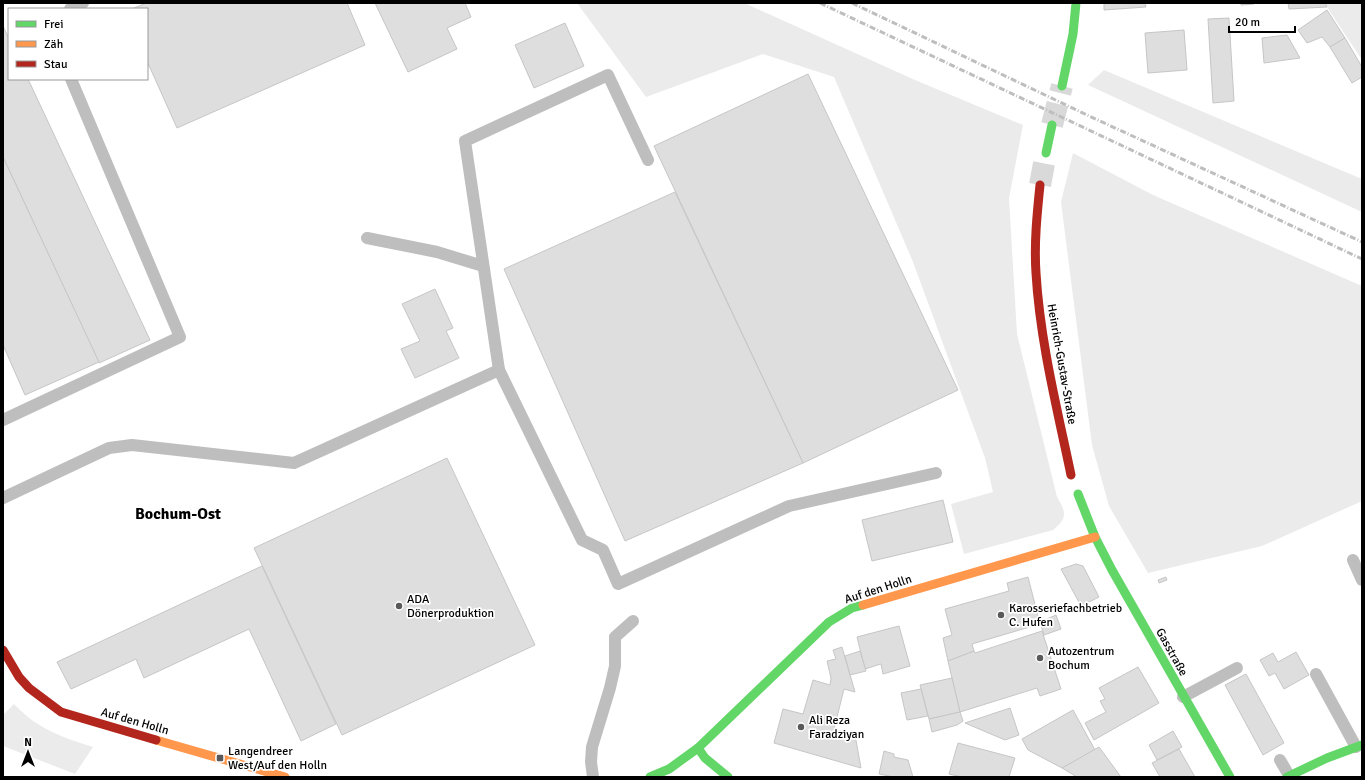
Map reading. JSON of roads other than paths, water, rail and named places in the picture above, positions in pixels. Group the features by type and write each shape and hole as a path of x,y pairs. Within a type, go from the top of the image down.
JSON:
{"street":[{"path":"1062,86 1073,34 1076,3"},
{"path":"1046,153 1052,125"},
{"name":"Heinrich-Gustav-Straße","path":"1040,185 1037,215 1036,274 1044,343 1071,475"},
{"path":"1078,494 1096,537"},
{"name":"Gasstraße","path":"1096,537 1112,570 1183,697 1230,777"},
{"name":"Auf den Holln","path":"650,777 669,769 698,748 829,622 852,608 1096,537"},
{"name":"Auf den Holln","path":"3,650 19,677 29,688 61,712 285,777"},
{"path":"1289,777 1327,758 1359,746"},
{"path":"698,748 705,758 728,777"}],"lane":[{"path":"72,8 84,3"},
{"path":"648,160 608,75 465,141 499,370 582,540 603,550 618,584 789,506 936,473"},
{"path":"3,420 180,337 71,80"},
{"path":"367,238 437,252 483,266"},
{"path":"3,498 109,448 132,445 294,463 499,370"},
{"path":"1353,560 1362,580"},
{"path":"593,777 591,762 592,747 610,688 614,666 615,637 633,621"},
{"path":"1183,697 1237,668"},
{"path":"1316,674 1359,746"},
{"path":"1280,760 1289,777"}],"tunnel":[{"path":"1052,125 1062,86"},
{"path":"1040,185 1046,153"}],"railway":[{"path":"820,3 1362,259"},
{"path":"852,3 1087,115 1362,242"}],"place":[{"name":"ADA Dönerproduktion","path":"399,606"},
{"name":"Karosseriefachbetrieb C. Hufen","path":"1001,615"},
{"name":"Autozentrum Bochum","path":"1040,658"},
{"name":"Ali Reza Faradziyan","path":"801,727"},
{"name":"Langendreer West/Auf den Holln","path":"220,758"}],"district":[{"name":"Bochum-Ost","path":"178,513"}]}
